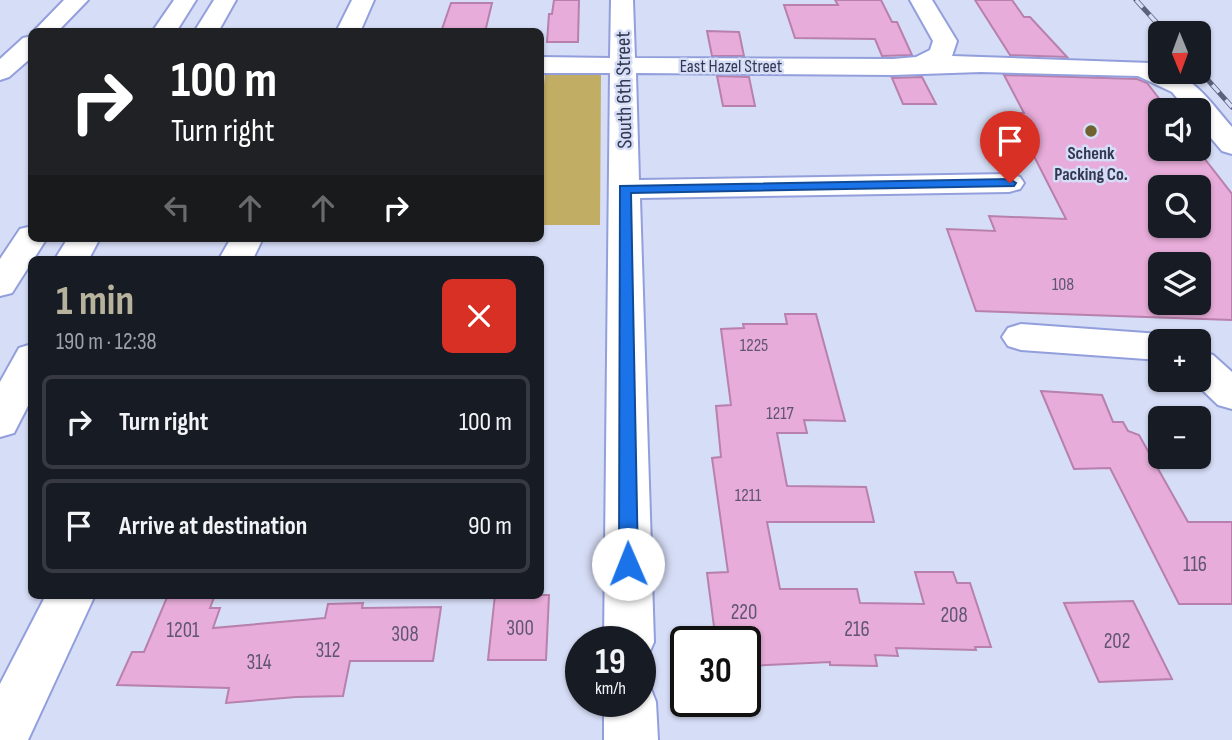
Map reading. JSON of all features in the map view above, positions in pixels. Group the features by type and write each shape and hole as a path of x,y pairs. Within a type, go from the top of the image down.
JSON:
{"main road":[{"path":"47,28 77,0"},
{"path":"167,28 185,0"},
{"path":"208,28 225,0"},
{"path":"350,28 363,0"},
{"name":"South 6th Street","path":"622,0 625,65 629,626"},
{"path":"921,0 945,41 941,54 922,64"},
{"path":"0,72 28,47"},
{"name":"East Hazel Street","path":"544,65 893,67 922,64 1141,68 1181,86 1232,145"},
{"path":"625,189 1010,183"},
{"path":"0,285 28,242"},
{"path":"0,379 28,333"},
{"path":"1021,337 1148,346"},
{"path":"0,422 28,365"},
{"path":"1211,375 1232,395"},
{"path":"0,740 69,599"},
{"path":"630,717 631,740"}],"shaded area":[{"path":"545,75 601,75 600,225 544,225"}],"building":[{"path":"554,0 579,0 578,42 547,42 549,14 552,14"},
{"path":"835,0 881,0 892,22 897,22 912,55 882,56 875,39 795,38 784,5 838,5"},
{"path":"975,0 1012,0 1024,17 1030,17 1067,57 1010,55"},
{"path":"451,3 492,3 486,28 442,28"},
{"path":"707,31 739,32 744,56 712,56"},
{"path":"1004,75 1137,79 1147,83 1159,98 1148,98 1148,161 1206,161 1232,194 1232,320 976,311 947,229 995,231 989,216 1066,219 1012,113 1024,113"},
{"path":"717,76 749,77 755,106 723,106"},
{"path":"922,77 936,104 903,104 892,78"},
{"path":"785,314 816,314 845,421 804,420 807,433 777,433 787,486 866,487 874,522 767,522 780,589 857,589 860,603 924,604 915,572 953,572 957,583 970,583 991,647 975,647 976,650 896,648 898,656 875,655 877,666 830,665 830,662 761,665 761,626 714,626 707,573 728,572 712,458 721,457 716,406 731,405 721,329 744,328 743,324 787,324"},
{"path":"1041,391 1102,395 1113,422 1123,422 1128,431 1139,435 1148,451 1148,469 1158,469 1188,522 1232,522 1232,604 1179,604 1110,468 1074,469"},
{"path":"544,595 549,595 546,660 488,660 495,599 544,599"},
{"path":"166,599 213,599 210,608 220,608 213,628 325,618 328,604 363,603 362,608 441,607 433,661 350,661 343,696 226,703 229,688 117,685 132,652 144,652"},
{"path":"1133,601 1172,679 1099,682 1064,603"}],"railway":[{"path":"1136,0 1155,21"},
{"path":"1211,83 1232,107"}],"place":[{"name":"Schenk Packing Co.","path":"1091,131"}],"route":[{"path":"628,564 625,189 1010,183"}]}
